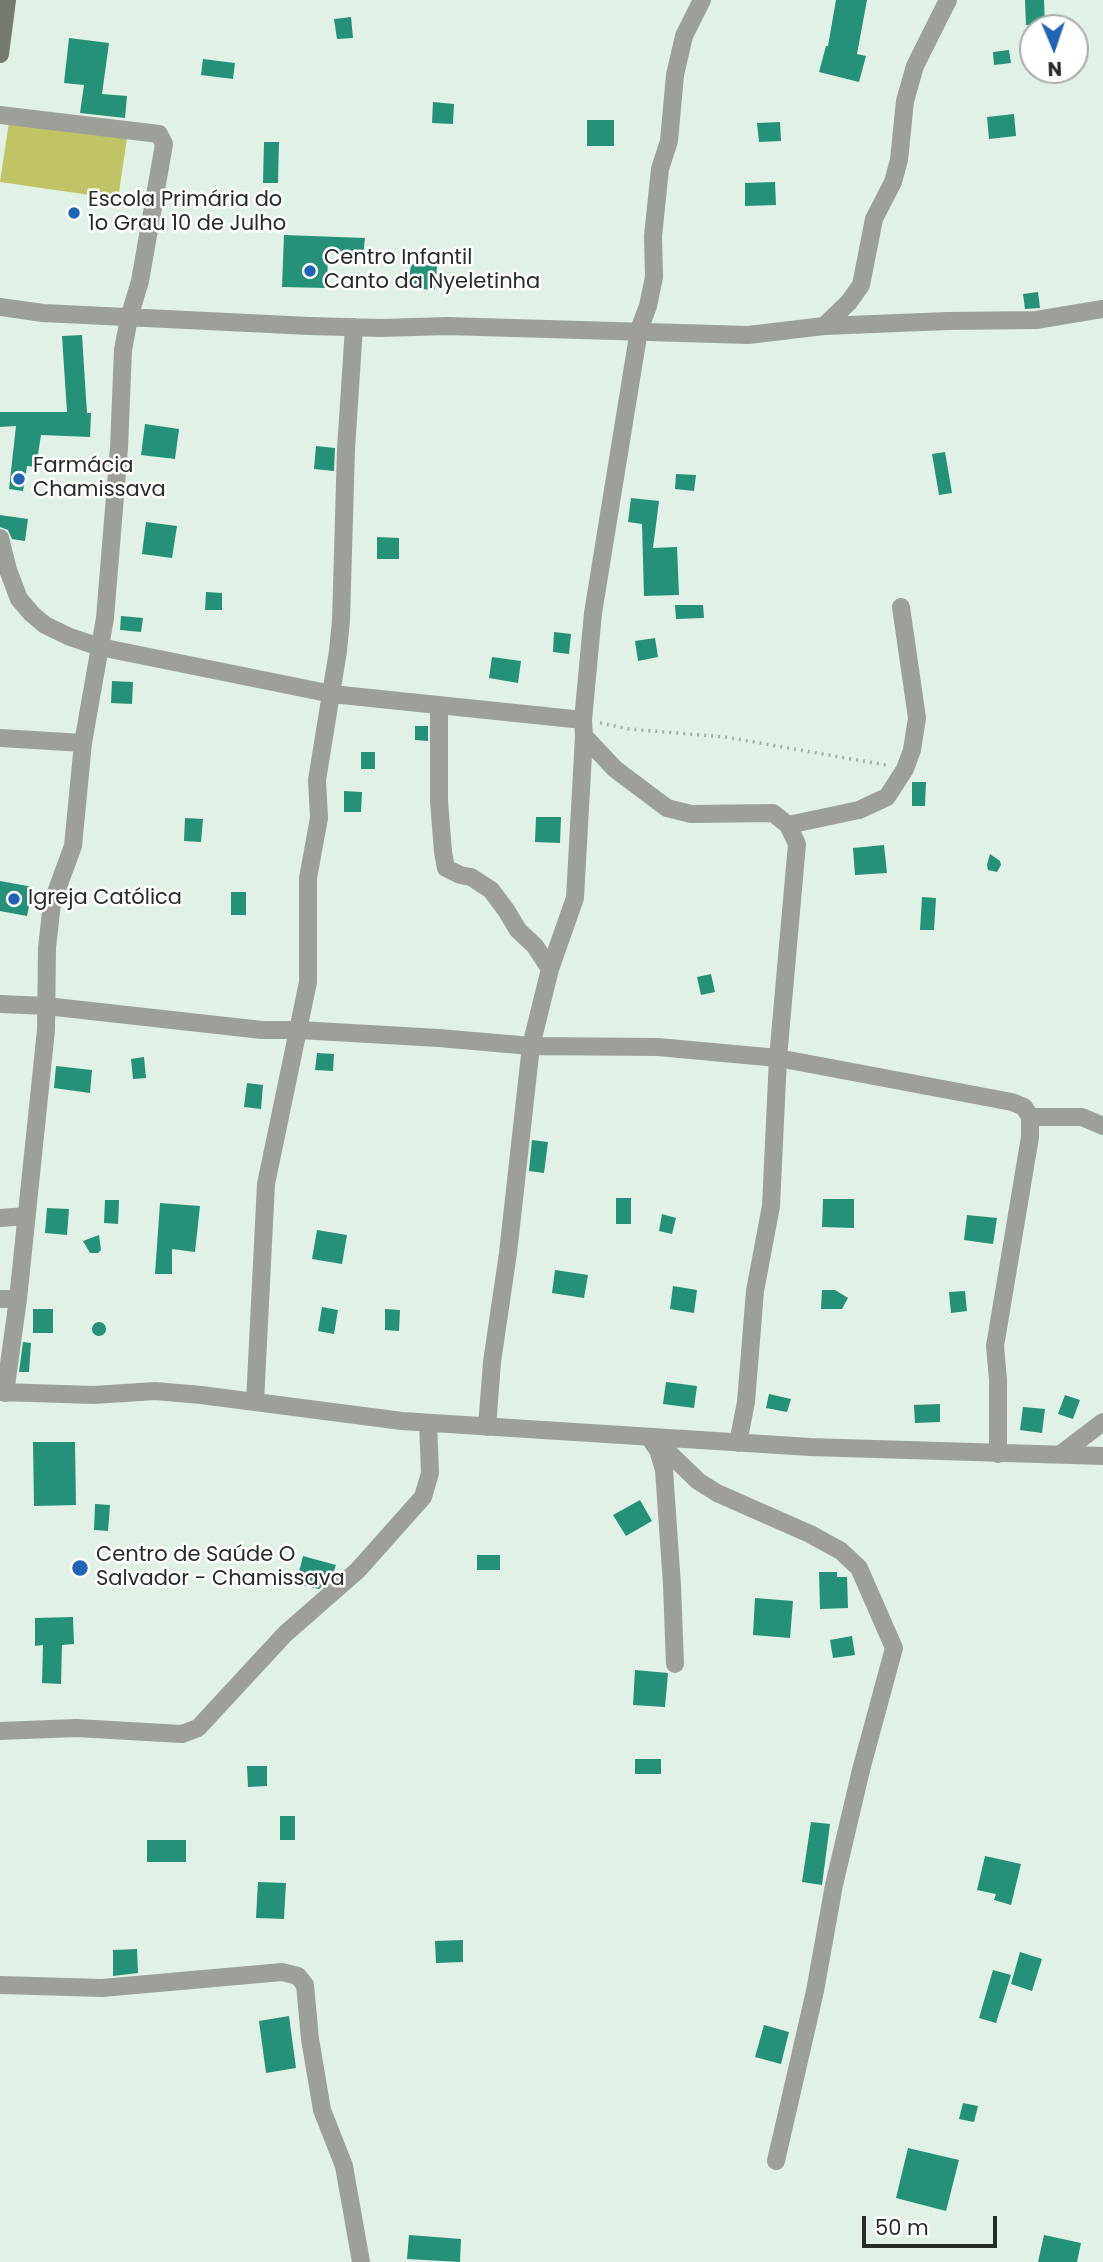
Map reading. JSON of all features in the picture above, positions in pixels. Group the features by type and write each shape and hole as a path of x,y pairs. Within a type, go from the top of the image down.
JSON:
{"street":[{"path":"0,54 7,0"},
{"path":"487,1427 492,1362 508,1253 531,1046 550,970 575,898 593,613 639,330 648,306 654,277 653,236 660,169 669,141 675,75 684,36 702,0"},
{"path":"824,326 849,302 860,285 874,219 893,182 899,160 905,101 915,66 947,0"},
{"path":"0,114 159,134 164,144 139,281 123,350 119,448 104,618 83,743 73,846 52,903 47,948 46,1030 18,1299 3,1392 94,1395 155,1391 428,1423 653,1444 738,1443 1103,1456"},
{"path":"0,307 43,313 129,318 354,327 447,326 748,335 824,326 1036,320 1103,309"},
{"path":"255,1402 266,1184 308,982 308,878 318,818 317,780 341,620 346,449 354,327"},
{"path":"0,538 19,599 45,625 70,637 100,647 332,694 439,705 584,728 615,769 667,808 691,814 773,813 788,825 797,844 778,1058 771,1206 755,1291 746,1402 738,1443"},
{"path":"788,825 859,810 887,797 905,769 912,750 917,718 901,607"},
{"path":"439,705 439,801 446,868 471,877 491,890 518,930 535,946 550,970"},
{"path":"0,738 83,743"},
{"path":"0,1004 46,1006 262,1030 439,1038 531,1046 658,1047 778,1058 1012,1101 1024,1107 1030,1116 1030,1137 995,1346 998,1454"},
{"path":"1030,1116 1083,1117 1103,1126"},
{"path":"0,1219 26,1216"},
{"path":"0,1299 18,1299"},
{"path":"1060,1454 1103,1422"},
{"path":"0,1731 76,1728 182,1734 198,1728 285,1634 358,1570 423,1497 430,1473 428,1423"},
{"path":"653,1444 664,1470 675,1664"},
{"path":"653,1444 667,1451 698,1481 717,1493 810,1534 841,1551 859,1567 894,1648 860,1770 834,1885 815,1991 776,2161"},
{"path":"0,1985 102,1988 282,1972 298,1976 305,1985 310,2039 322,2110 344,2166 361,2262"}],"path":[{"path":"584,728 725,737 905,769"}],"green space":[{"path":"9,122 127,138 118,199 0,182"}],"building":[{"path":"836,0 867,0 857,54 866,56 859,82 819,72 828,46"},
{"path":"1025,0 1044,0 1045,14 1026,14"},
{"path":"351,17 353,38 337,39 334,19"},
{"path":"69,38 109,43 102,94 127,96 125,118 80,113 84,85 64,83"},
{"path":"1009,50 1011,63 994,65 993,52"},
{"path":"203,59 235,63 233,79 201,75"},
{"path":"433,102 454,104 453,124 432,123"},
{"path":"1014,114 1016,136 989,139 987,117"},
{"path":"587,120 614,120 614,146 587,146"},
{"path":"780,122 781,141 759,142 757,123"},
{"path":"264,142 279,142 278,183 263,183"},
{"path":"775,182 776,205 745,206 745,183"},
{"name":"Centro Infantil Canto da Nyeletinha","path":"284,235 365,238 363,256 328,253 327,288 282,287"},
{"path":"411,264 437,266 435,290 408,288"},
{"path":"1038,292 1040,308 1025,309 1023,294"},
{"path":"82,335 87,413 91,413 90,437 41,435 36,467 27,466 23,491 9,489 16,426 0,427 0,412 67,412 62,336"},
{"path":"145,424 179,429 175,459 141,455"},
{"path":"316,446 335,448 334,471 314,469"},
{"path":"945,452 952,493 939,495 932,454"},
{"path":"676,474 696,475 694,491 675,489"},
{"path":"631,498 659,501 653,548 677,547 679,595 644,596 642,524 628,522"},
{"path":"0,515 28,519 25,541 12,539 8,530 0,527"},
{"path":"146,522 177,526 172,558 142,554"},
{"path":"377,537 399,538 399,559 377,559"},
{"path":"206,592 222,593 222,610 205,610"},
{"path":"675,605 703,605 704,618 676,619"},
{"path":"121,616 143,618 141,632 120,630"},
{"path":"554,632 571,634 569,654 553,652"},
{"path":"655,638 658,657 638,661 635,641"},
{"path":"492,657 521,661 518,683 489,678"},
{"path":"112,681 133,682 132,704 111,703"},
{"path":"415,726 428,726 428,741 415,740"},
{"path":"361,752 375,752 375,769 361,769"},
{"path":"912,782 926,782 925,806 912,806"},
{"path":"344,791 362,792 361,812 344,812"},
{"path":"536,817 561,817 560,843 535,842"},
{"path":"185,818 203,819 201,842 184,841"},
{"path":"884,845 887,873 855,875 853,848"},
{"path":"990,854 1000,861 997,872 988,870"},
{"path":"0,881 33,887 27,916 0,911"},
{"path":"231,892 246,892 246,915 231,915"},
{"path":"922,897 936,898 934,930 920,930"},
{"path":"711,974 715,992 701,995 697,977"},
{"path":"317,1053 334,1054 333,1071 315,1070"},
{"path":"144,1057 146,1078 133,1079 131,1059"},
{"path":"56,1066 92,1070 90,1093 54,1088"},
{"path":"247,1083 263,1085 261,1109 244,1107"},
{"path":"532,1140 548,1142 544,1173 529,1171"},
{"path":"616,1198 631,1198 631,1224 616,1224"},
{"path":"823,1199 854,1199 854,1228 822,1227"},
{"path":"105,1200 119,1200 118,1224 104,1223"},
{"path":"160,1203 200,1206 195,1252 172,1249 172,1274 155,1274"},
{"path":"47,1208 69,1209 67,1235 45,1233"},
{"path":"662,1214 676,1218 672,1234 659,1231"},
{"path":"967,1215 997,1218 993,1244 964,1240"},
{"path":"317,1230 347,1235 342,1264 312,1259"},
{"path":"99,1235 101,1250 98,1253 90,1253 83,1241"},
{"path":"555,1270 588,1275 584,1298 552,1293"},
{"path":"673,1286 697,1290 694,1313 670,1309"},
{"path":"822,1290 835,1290 848,1298 842,1309 821,1309"},
{"path":"965,1291 967,1311 951,1313 949,1292"},
{"path":"322,1307 338,1310 334,1334 318,1331"},
{"path":"33,1309 53,1309 53,1333 33,1333"},
{"path":"385,1309 400,1310 399,1331 385,1330"},
{"path":"96,1322 102,1322 106,1329 102,1336 96,1336 92,1332 92,1326"},
{"path":"23,1342 31,1343 29,1372 19,1372"},
{"path":"666,1382 697,1386 694,1408 663,1404"},
{"path":"769,1394 791,1399 787,1412 766,1408"},
{"path":"1065,1395 1080,1400 1073,1419 1058,1414"},
{"path":"940,1404 940,1422 915,1423 914,1405"},
{"path":"1023,1407 1045,1409 1042,1433 1020,1430"},
{"path":"33,1442 75,1442 76,1505 34,1506"},
{"path":"640,1500 652,1521 626,1536 613,1515"},
{"path":"95,1504 110,1505 108,1531 94,1530"},
{"path":"477,1555 500,1555 500,1570 477,1570"},
{"path":"303,1556 336,1565 332,1577 319,1589 296,1584"},
{"path":"819,1572 837,1572 837,1577 847,1577 848,1608 820,1609"},
{"path":"755,1598 793,1601 790,1638 753,1635"},
{"path":"73,1617 74,1644 62,1645 61,1684 42,1683 43,1645 35,1646 35,1618"},
{"path":"852,1636 855,1655 833,1658 830,1640"},
{"path":"635,1670 668,1673 665,1707 633,1705"},
{"path":"635,1759 661,1759 661,1774 635,1774"},
{"path":"247,1766 267,1766 267,1786 248,1787"},
{"path":"280,1816 295,1816 295,1840 280,1840"},
{"path":"811,1822 830,1824 822,1885 802,1882"},
{"path":"147,1840 186,1840 186,1862 147,1862"},
{"path":"985,1856 1021,1864 1011,1905 994,1900 996,1894 977,1890"},
{"path":"258,1882 286,1883 284,1919 256,1918"},
{"path":"463,1940 463,1962 436,1963 435,1941"},
{"path":"137,1949 138,1973 113,1976 113,1950"},
{"path":"1020,1952 1042,1959 1032,1991 1011,1984"},
{"path":"993,1970 1011,1975 996,2023 979,2018"},
{"path":"289,2016 296,2068 266,2073 259,2021"},
{"path":"764,2025 789,2032 781,2064 755,2057"},
{"path":"963,2103 978,2106 974,2122 959,2119"},
{"path":"908,2148 959,2160 946,2211 896,2198"},
{"path":"409,2235 461,2239 460,2262 407,2259"},
{"path":"1044,2235 1081,2243 1077,2262 1038,2262"}],"place":[{"name":"Escola Primária do 1o Grau 10 de Julho","path":"74,213"},
{"name":"Centro Infantil Canto da Nyeletinha","path":"310,271"},
{"name":"Farmácia Chamissava","path":"19,479"},
{"name":"Igreja Católica","path":"14,899"},
{"name":"Centro de Saúde O Salvador - Chamissava","path":"80,1568"}]}
